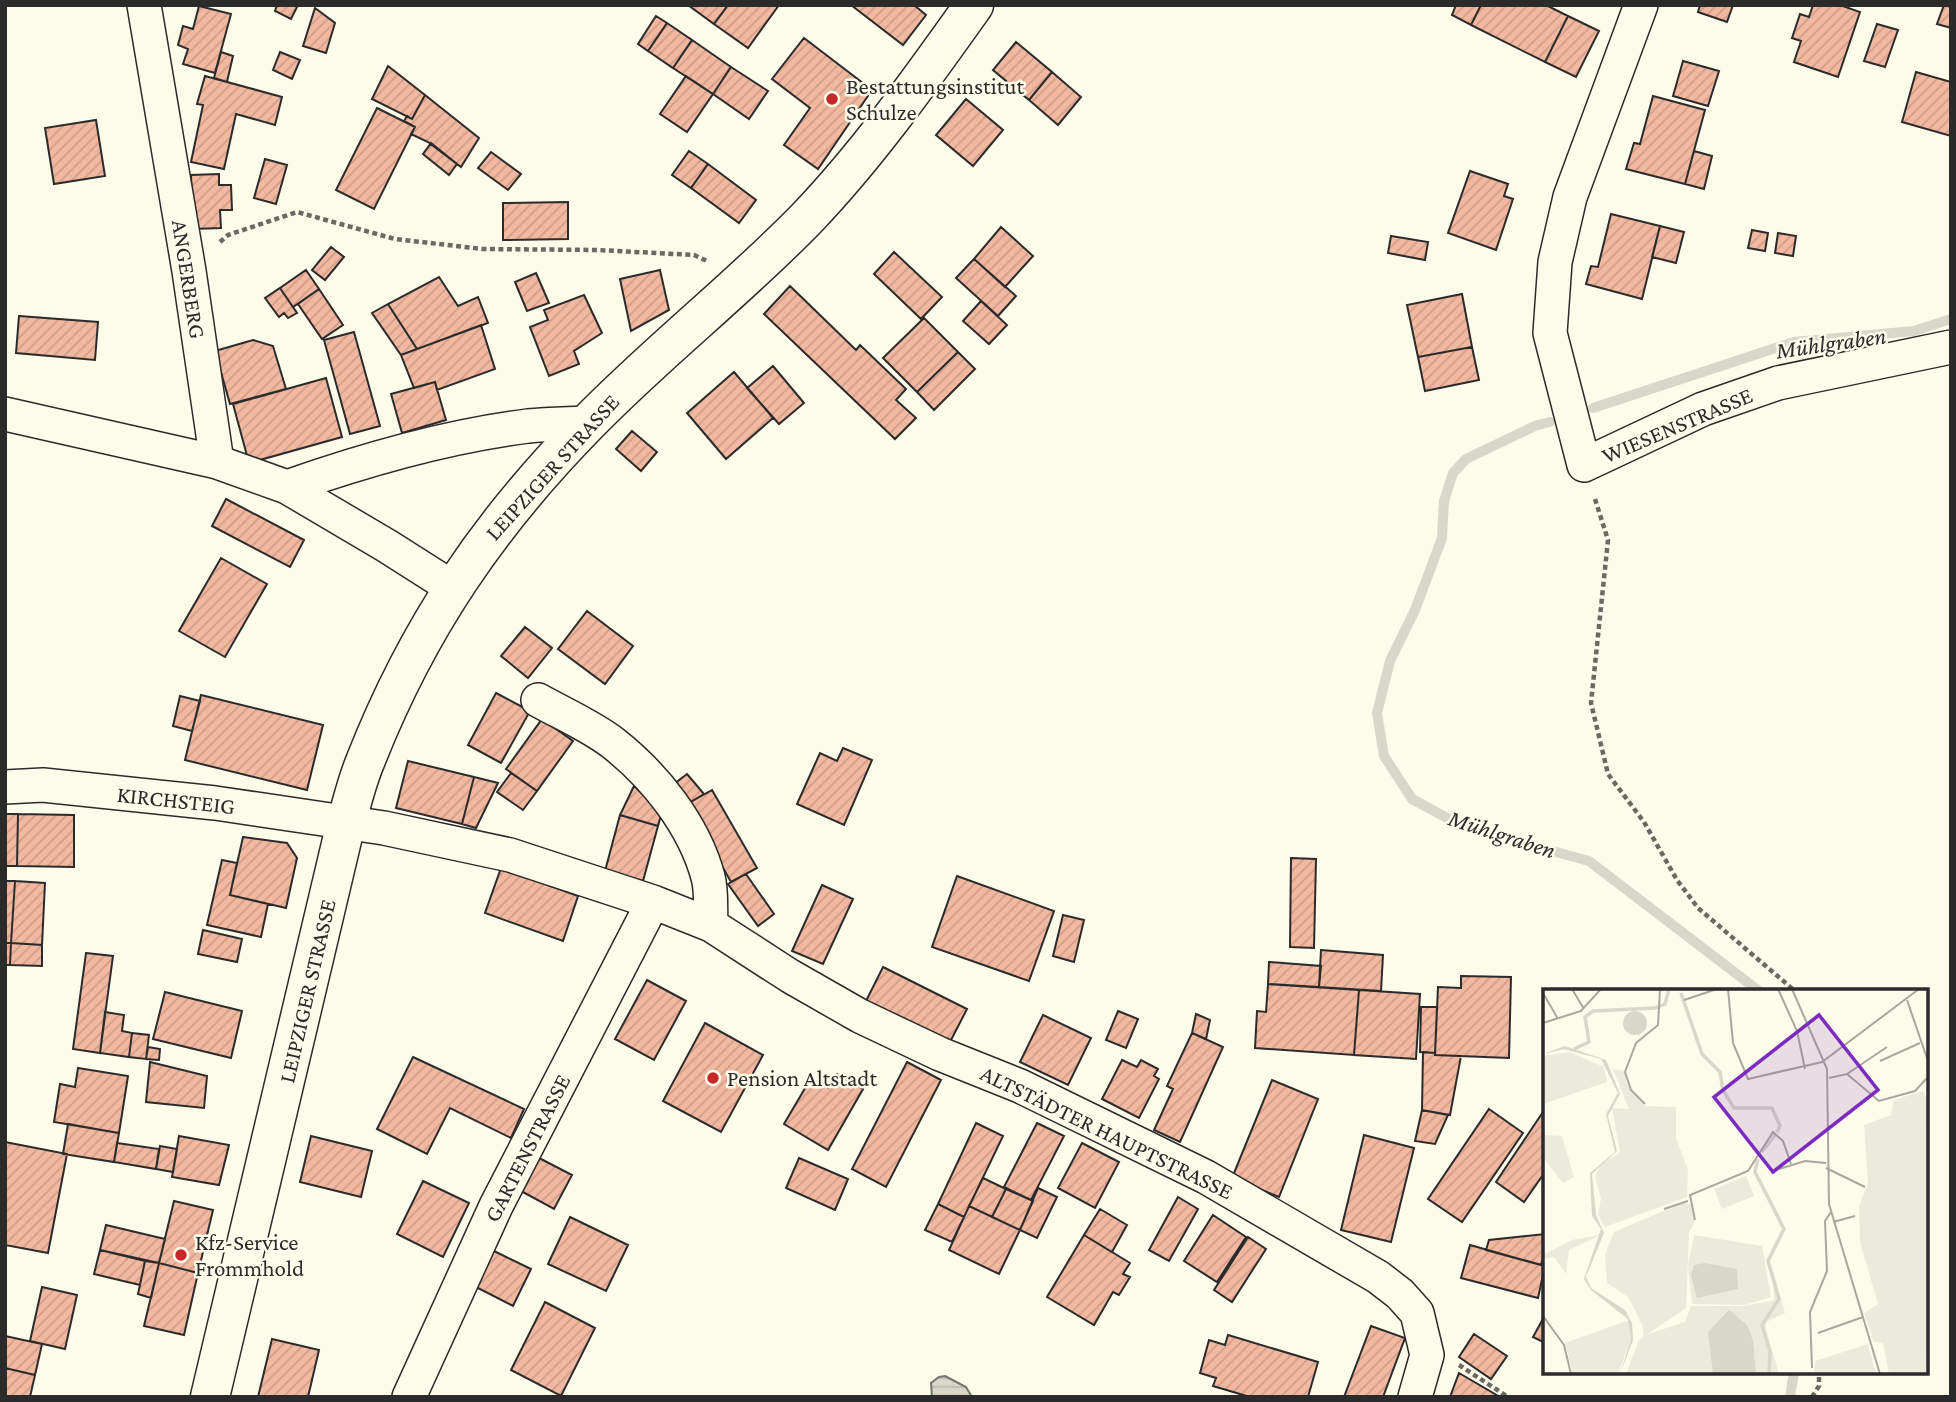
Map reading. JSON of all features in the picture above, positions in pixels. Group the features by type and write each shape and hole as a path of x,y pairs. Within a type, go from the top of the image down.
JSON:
{"street":[{"name":"ANGERBERG","path":"144,5 189,271 217,462"},
{"name":"LEIPZIGER STRASSE","path":"210,1397 346,823 364,763 422,638 453,588 511,506 588,423 748,277 837,185 974,5"},
{"name":"WIESENSTRASSE","path":"1641,5 1570,197 1555,262 1550,333 1584,465 1703,409 1778,383 1951,347"},
{"path":"5,414 217,462 287,487 453,588"},
{"path":"287,487 341,468 469,436 529,426 588,423"},
{"path":"538,700 611,742 648,774 671,804 694,843 709,878 711,925"},
{"name":"KIRCHSTEIG","path":"5,787 43,785 201,801 346,823"},
{"name":"ALTSTÄDTER HAUPTSTRASSE","path":"346,823 384,828 510,855 653,902 711,925 790,976 860,1016 940,1054 1020,1086 1206,1177 1378,1277 1400,1294 1417,1313 1427,1355 1415,1397"},
{"name":"GARTENSTRASSE","path":"409,1397 496,1206 653,902"}],"path":[{"path":"189,271 228,235 297,212 395,239 483,249 598,250 694,255 748,277"},
{"path":"1584,465 1608,540 1591,703 1608,774 1644,822 1677,880 1698,908 1793,989"},
{"path":"1427,1355 1452,1360 1508,1397"},
{"path":"1812,1397 1819,1386 1819,1374"}],"shaded area":[{"path":"945,1376 966,1387 972,1397 932,1397 931,1383"}],"building":[{"path":"277,5 298,5 291,19 275,11"},
{"path":"688,5 728,5 714,24"},
{"path":"728,5 779,5 748,48 714,24"},
{"path":"851,5 914,5 926,15 903,45"},
{"path":"1456,5 1481,5 1471,25 1452,15"},
{"path":"1481,5 1546,5 1568,16 1545,62 1471,25"},
{"path":"1700,5 1733,5 1727,22 1698,12"},
{"path":"1813,5 1840,5 1860,12 1838,77 1794,62 1801,41 1792,38 1800,14 1809,17"},
{"path":"1944,5 1951,7 1951,28 1937,24"},
{"path":"199,6 231,14 215,73 183,64 188,49 178,45 183,26 193,29"},
{"path":"315,8 335,23 326,53 303,46"},
{"path":"656,16 667,23 648,51 638,44"},
{"path":"1568,16 1599,31 1576,77 1545,62"},
{"path":"667,23 692,40 673,68 648,51"},
{"path":"1877,24 1898,30 1885,67 1864,61"},
{"name":"Bestattungsinstitut Schulze","path":"804,38 872,90 818,169 784,145 810,108 772,79"},
{"path":"692,40 731,67 713,94 673,68"},
{"path":"1016,42 1052,72 1029,100 993,70"},
{"path":"221,52 233,56 227,82 214,78"},
{"path":"280,52 300,60 292,79 273,70"},
{"path":"1683,61 1719,71 1708,106 1673,96"},
{"path":"388,66 425,95 412,119 372,99"},
{"path":"731,67 768,91 749,119 713,94"},
{"path":"1052,72 1081,97 1058,125 1029,100"},
{"path":"1916,72 1951,82 1951,136 1902,122"},
{"path":"205,76 282,97 275,125 236,114 224,169 191,162 203,105 197,104"},
{"path":"686,76 713,94 687,132 660,114"},
{"path":"425,95 479,138 461,167 428,142 411,134 415,127 404,121 407,116 412,119"},
{"path":"1653,96 1705,110 1685,184 1626,169 1634,143 1640,144"},
{"path":"966,99 1003,130 973,166 936,135"},
{"path":"377,108 415,127 374,209 336,190"},
{"path":"96,120 105,176 54,184 45,128"},
{"path":"431,143 457,164 449,175 423,154"},
{"path":"689,151 708,164 691,188 672,175"},
{"path":"1694,151 1712,156 1704,189 1685,184"},
{"path":"491,152 521,174 508,190 478,168"},
{"path":"265,159 287,165 276,204 254,198"},
{"path":"708,164 756,200 739,223 691,188"},
{"path":"1470,171 1508,184 1504,196 1513,199 1496,250 1448,233"},
{"path":"219,174 219,185 231,185 232,210 220,210 221,228 193,229 191,175"},
{"path":"568,202 568,239 503,240 503,203"},
{"path":"1611,214 1660,226 1642,299 1586,284 1591,266 1598,267"},
{"path":"1660,226 1684,232 1676,263 1652,257"},
{"path":"1001,227 1033,256 1005,287 974,259"},
{"path":"1752,230 1768,233 1765,251 1748,248"},
{"path":"1778,233 1796,236 1793,256 1775,253"},
{"path":"1391,236 1428,242 1425,260 1388,253"},
{"path":"331,247 344,257 325,280 312,270"},
{"path":"894,252 942,297 921,319 874,274"},
{"path":"974,259 1016,296 998,316 956,278"},
{"path":"306,270 319,289 293,307 280,288"},
{"path":"660,270 669,310 631,331 620,279"},
{"path":"536,273 549,303 527,311 515,282"},
{"path":"439,277 458,306 478,297 488,323 417,349 388,304"},
{"path":"790,286 856,350 860,345 906,389 896,400 916,418 895,439 764,314"},
{"path":"280,288 297,313 288,318 284,313 279,317 265,298"},
{"path":"319,289 343,325 322,339 298,304"},
{"path":"1462,294 1472,347 1418,357 1407,305"},
{"path":"584,295 602,333 574,351 579,364 549,376 530,327 548,320 544,310"},
{"path":"981,301 1007,325 989,344 963,321"},
{"path":"388,304 417,349 401,355 372,313"},
{"path":"19,316 98,322 95,360 16,353"},
{"path":"924,318 958,352 917,392 883,358"},
{"path":"481,325 495,369 437,390 435,382 414,388 401,355"},
{"path":"354,332 380,426 350,434 324,340"},
{"path":"253,340 273,346 286,389 230,404 215,351"},
{"path":"1472,347 1479,380 1425,391 1418,357"},
{"path":"958,352 975,369 934,410 917,392"},
{"path":"773,366 804,403 779,424 747,388"},
{"path":"734,372 773,418 726,459 687,413"},
{"path":"326,378 342,437 249,463 233,404"},
{"path":"435,382 446,420 402,433 391,394"},
{"path":"632,431 657,452 641,471 616,449"},
{"path":"226,499 304,540 290,567 212,526"},
{"path":"221,558 267,584 225,657 179,631"},
{"path":"587,611 633,646 605,684 558,649"},
{"path":"525,627 552,648 528,678 501,656"},
{"path":"496,693 530,711 501,763 468,745"},
{"path":"201,695 323,725 307,790 185,760"},
{"path":"180,696 200,701 192,731 173,726"},
{"path":"542,719 573,741 537,791 506,769"},
{"path":"843,748 872,760 844,825 797,804 820,753 837,761"},
{"path":"408,761 474,777 462,824 396,808"},
{"path":"511,773 537,791 523,810 497,792"},
{"path":"687,774 704,794 689,803 674,784"},
{"path":"474,777 498,783 476,828 462,824"},
{"path":"634,786 662,811 658,826 620,815"},
{"path":"712,790 757,868 731,882 687,804"},
{"path":"5,814 18,814 17,866 5,866"},
{"path":"18,814 74,815 74,867 17,866"},
{"path":"620,815 658,826 643,881 605,871"},
{"path":"243,837 287,843 297,858 286,908 230,895"},
{"path":"1291,858 1316,859 1314,948 1290,947"},
{"path":"222,860 237,863 230,895 268,904 261,937 207,925"},
{"path":"501,868 578,896 563,941 485,913"},
{"path":"746,874 774,914 758,926 728,884"},
{"path":"957,876 1054,911 1029,981 932,947"},
{"path":"5,881 15,881 11,943 5,943"},
{"path":"15,881 45,883 42,945 11,943"},
{"path":"822,885 853,899 823,964 792,951"},
{"path":"1063,915 1084,920 1074,962 1053,956"},
{"path":"203,930 242,939 237,962 198,954"},
{"path":"5,943 11,943 10,965 5,965"},
{"path":"11,943 42,945 42,966 10,965"},
{"path":"1321,950 1383,955 1381,991 1319,987"},
{"path":"86,953 113,956 100,1053 73,1049"},
{"path":"1269,962 1321,966 1319,987 1268,984"},
{"path":"883,967 967,1009 949,1044 865,1003"},
{"path":"1461,976 1511,977 1509,1058 1435,1055 1438,987 1461,988"},
{"path":"647,980 686,1001 654,1060 615,1039"},
{"path":"1268,984 1359,990 1354,1055 1255,1048 1257,1011 1266,1012"},
{"path":"1359,990 1420,994 1416,1059 1354,1055"},
{"path":"165,992 242,1011 231,1058 153,1039"},
{"path":"1421,1007 1437,1007 1435,1053 1420,1052"},
{"path":"1118,1011 1138,1019 1126,1048 1106,1040"},
{"path":"105,1012 124,1015 122,1031 132,1033 129,1057 100,1053"},
{"path":"1196,1014 1210,1020 1206,1039 1192,1033"},
{"path":"1043,1015 1091,1038 1068,1085 1020,1062"},
{"name":"Pension Altstadt","path":"705,1023 763,1055 721,1132 663,1101"},
{"path":"132,1033 149,1035 146,1059 129,1057"},
{"path":"1192,1033 1223,1047 1180,1142 1154,1130 1173,1089 1167,1086"},
{"path":"148,1047 160,1049 159,1060 146,1059"},
{"path":"1423,1052 1461,1056 1450,1115 1422,1110"},
{"path":"413,1057 524,1109 511,1138 450,1108 427,1154 377,1129"},
{"path":"1122,1060 1137,1067 1141,1060 1158,1069 1154,1076 1159,1079 1139,1118 1102,1099"},
{"path":"150,1062 207,1076 204,1108 146,1102"},
{"path":"907,1062 941,1080 886,1187 852,1169"},
{"path":"78,1068 128,1076 119,1133 54,1122 60,1084 75,1087"},
{"path":"837,1074 863,1089 828,1150 784,1124 811,1078 828,1088"},
{"path":"1272,1080 1318,1099 1279,1197 1232,1178"},
{"path":"1489,1109 1523,1133 1462,1222 1428,1199"},
{"path":"1422,1110 1448,1115 1435,1144 1415,1141"},
{"path":"1543,1112 1543,1175 1524,1202 1496,1182"},
{"path":"976,1123 1003,1136 964,1217 938,1204"},
{"path":"1037,1123 1064,1136 1031,1200 1004,1187"},
{"path":"68,1124 119,1133 114,1162 63,1154"},
{"path":"1364,1135 1414,1148 1391,1242 1341,1230"},
{"path":"179,1136 229,1145 219,1185 172,1177"},
{"path":"311,1136 372,1151 361,1197 300,1182"},
{"path":"5,1142 67,1154 48,1253 5,1245"},
{"path":"117,1143 159,1149 156,1169 114,1162"},
{"path":"1082,1143 1119,1162 1095,1208 1058,1188"},
{"path":"160,1146 177,1149 173,1172 156,1169"},
{"path":"539,1158 572,1175 554,1209 521,1191"},
{"path":"799,1158 848,1179 835,1210 786,1188"},
{"path":"983,1178 1006,1189 992,1217 969,1206"},
{"path":"423,1181 469,1203 443,1257 397,1234"},
{"path":"1038,1188 1057,1197 1037,1238 1020,1230"},
{"path":"1006,1189 1033,1201 1020,1230 992,1217"},
{"path":"1178,1197 1198,1209 1169,1261 1149,1250"},
{"path":"174,1201 213,1210 198,1273 159,1263"},
{"path":"938,1204 964,1217 952,1242 925,1230"},
{"path":"969,1206 1020,1230 999,1274 949,1250"},
{"path":"1100,1209 1127,1225 1112,1252 1084,1235"},
{"path":"1213,1215 1246,1237 1217,1282 1184,1261"},
{"path":"570,1217 628,1245 606,1291 548,1264"},
{"path":"106,1225 165,1239 159,1263 100,1250"},
{"path":"1543,1234 1541,1265 1486,1250 1489,1240"},
{"path":"1084,1235 1130,1263 1123,1274 1130,1277 1119,1295 1113,1292 1094,1325 1047,1297"},
{"path":"1248,1237 1266,1249 1232,1302 1214,1290"},
{"path":"1470,1245 1543,1265 1538,1298 1461,1278"},
{"path":"100,1250 145,1261 140,1285 94,1274"},
{"path":"492,1250 531,1269 513,1306 474,1286"},
{"path":"145,1261 159,1263 151,1298 138,1294"},
{"path":"159,1263 198,1273 184,1335 144,1326"},
{"path":"42,1287 77,1295 65,1349 30,1341"},
{"path":"545,1302 595,1328 561,1396 511,1370"},
{"path":"1543,1319 1543,1342 1533,1337"},
{"path":"1371,1326 1405,1338 1383,1397 1344,1397"},
{"path":"1474,1334 1507,1356 1491,1379 1459,1357"},
{"path":"1228,1335 1318,1362 1308,1397 1250,1397 1213,1386 1216,1378 1200,1373 1209,1340 1225,1345"},
{"path":"5,1336 42,1344 35,1375 5,1368"},
{"path":"272,1339 319,1350 308,1397 258,1397"},
{"path":"5,1368 35,1375 30,1397 5,1397"},
{"path":"1459,1373 1500,1397 1450,1397"}],"waterway":[{"name":"Mühlgraben","path":"1593,408 1794,342 1914,331 1951,319"},
{"name":"Mühlgraben","path":"1550,422 1535,426 1466,459 1453,473 1444,501 1442,538 1415,610 1390,661 1377,713 1384,756 1412,799 1462,826 1589,861 1756,989"},
{"name":"Mühlgraben","path":"1790,1397 1794,1374"}],"place":[{"name":"Bestattungsinstitut Schulze","path":"832,99"},
{"name":"Pension Altstadt","path":"713,1078"},
{"name":"Kfz-Service Frommhold","path":"181,1255"}]}
